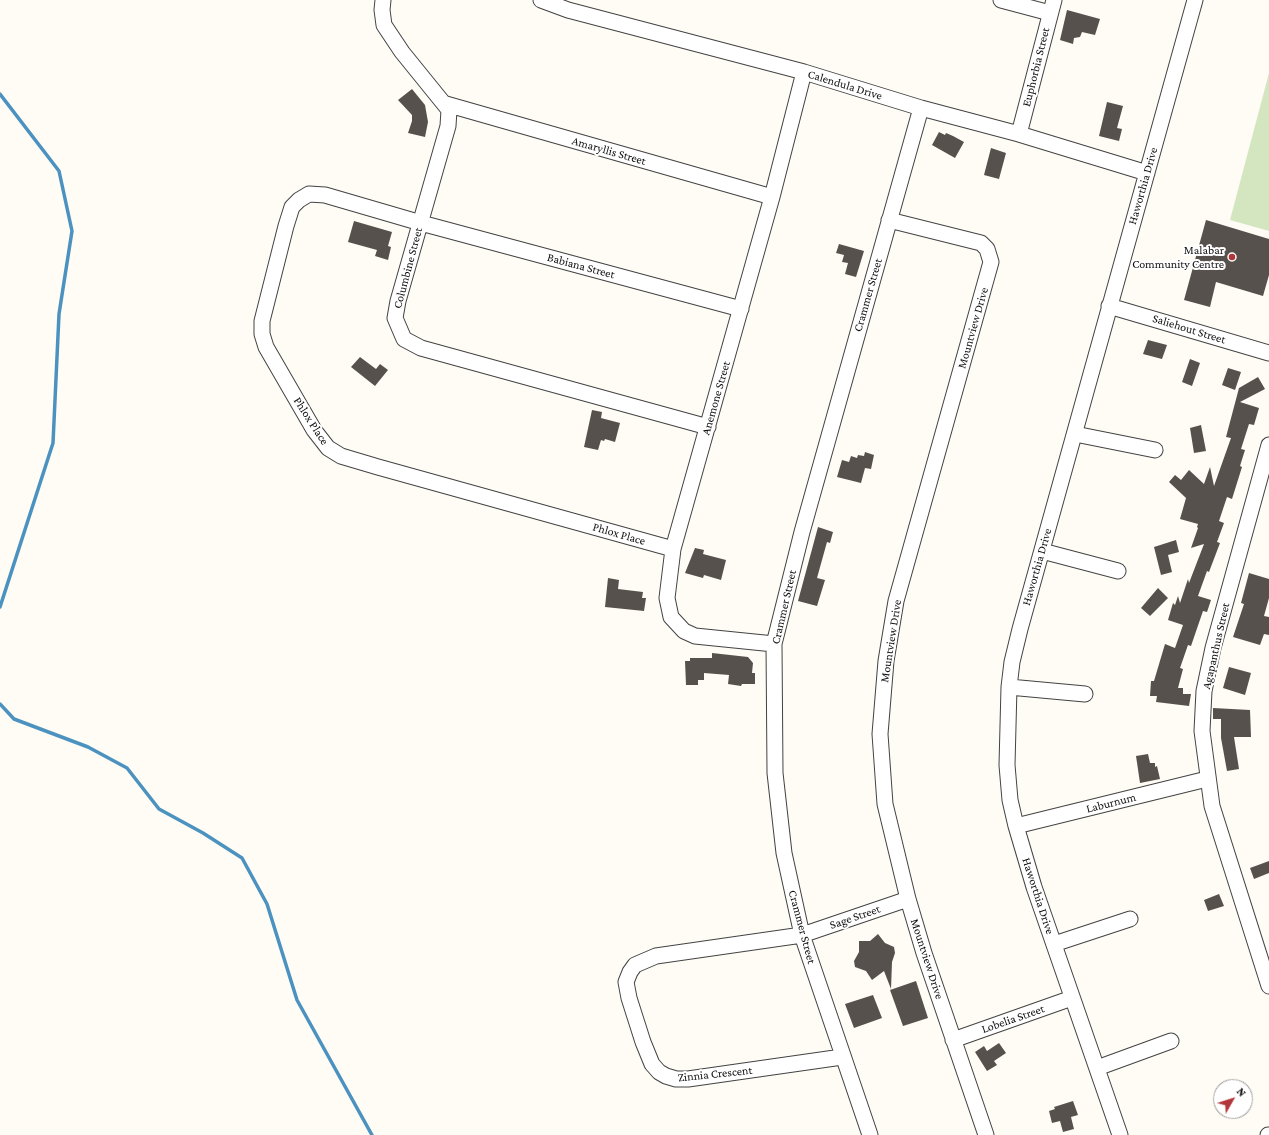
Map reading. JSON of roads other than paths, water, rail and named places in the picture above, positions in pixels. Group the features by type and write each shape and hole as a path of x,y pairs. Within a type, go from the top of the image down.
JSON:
{"street":[{"path":"383,0 382,10 384,25 402,52 446,104"},
{"name":"Calendula Drive","path":"541,0 568,10 804,72 921,108 1019,134 1147,173"},
{"path":"1001,0 1052,7"},
{"name":"Haworthia Drive","path":"1120,1135 1034,887 1016,826 1010,800 1007,765 1009,686 1015,649 1195,0"},
{"name":"Euphorbia Street","path":"1019,134 1052,7"},
{"name":"Anemone Street","path":"774,644 695,636 684,631 676,624 670,617 667,604 673,549 772,197 804,72"},
{"name":"Amaryllis Street","path":"446,104 772,197"},
{"name":"Columbine Street","path":"446,104 450,110 448,126 396,312 397,324 404,339 420,348 708,427"},
{"name":"Crammer Street","path":"870,1135 842,1057 802,935 784,854 775,773 774,644 802,532 921,108"},
{"name":"Phlox Place","path":"421,223 325,195 309,194 292,207 262,321 262,334 266,347 321,441 328,448 341,456 673,549"},
{"name":"Mountview Drive","path":"889,220 981,243 987,250 991,262 896,601 886,661 880,734 885,804 908,899 953,1040 986,1135"},
{"name":"Babiana Street","path":"421,223 741,309"},
{"name":"Saliehout Street","path":"1109,306 1269,353"},
{"path":"1075,434 1155,450"},
{"name":"Agapanthus Street","path":"1269,445 1213,648 1204,690 1202,731 1207,779 1212,806 1221,840 1269,986"},
{"path":"1042,550 1118,571"},
{"path":"1009,686 1085,694"},
{"name":"Laburnum","path":"1016,826 1207,779"},
{"name":"Sage Street","path":"802,935 908,899"},
{"path":"1054,944 1130,919"},
{"name":"Zinnia Crescent","path":"802,935 656,956 635,965 630,972 626,982 628,998 652,1064 659,1072 676,1079 743,1072 842,1057"},
{"name":"Lobelia Street","path":"953,1040 1072,998"},
{"path":"1097,1068 1170,1041"}],"waterway":[{"path":"0,94 59,171 72,231 59,314 53,443 0,607"},
{"path":"0,704 14,719 88,747 127,768 159,809 203,833 242,858 267,904 297,1000 372,1135"}],"place":[{"name":"Malabar Community Centre","path":"1232,257"}]}
